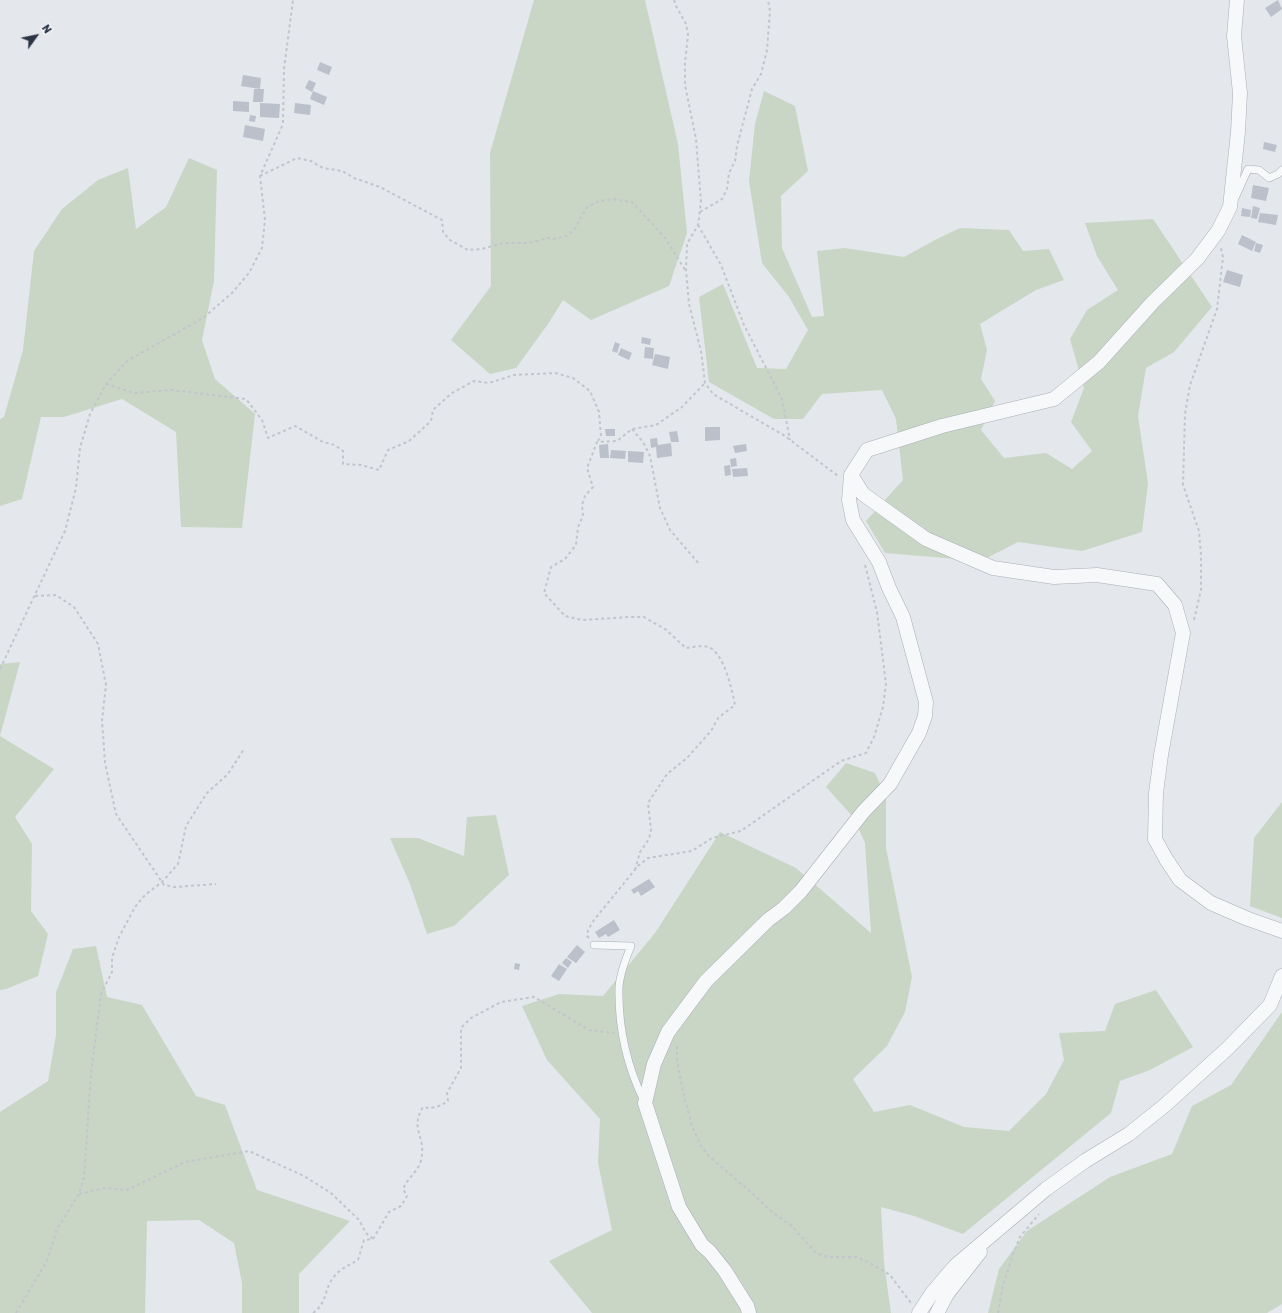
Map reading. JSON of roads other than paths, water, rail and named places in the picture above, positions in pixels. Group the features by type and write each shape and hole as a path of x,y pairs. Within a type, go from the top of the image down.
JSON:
{"street":[{"path":"749,1313 747,1306 725,1271 710,1252 702,1245 679,1207 645,1103 654,1064 668,1032 686,1006 706,981 764,924 784,908 801,891 863,812 890,784 919,733 925,716 926,702 903,617 889,588 879,562 853,520 849,500 850,480 867,450 942,426 1054,399 1099,362 1153,302 1197,259 1218,232 1230,207 1238,132 1240,93 1234,36 1237,0"},
{"path":"850,480 862,494 926,540 993,568 1054,577 1098,574 1157,584 1174,604 1183,633 1160,755 1156,793 1155,839 1180,880 1186,885 1211,903 1248,919 1282,931"},
{"path":"917,1311 954,1266 1046,1189 1085,1160 1129,1134 1164,1106 1228,1048 1276,1002 1282,976"},
{"path":"936,1313 946,1294 964,1273 990,1236"}],"lane":[{"path":"1230,207 1248,169 1259,170 1269,178 1278,174 1282,170"},
{"path":"594,945 631,946 619,986 624,1048 633,1078 645,1103"}]}
